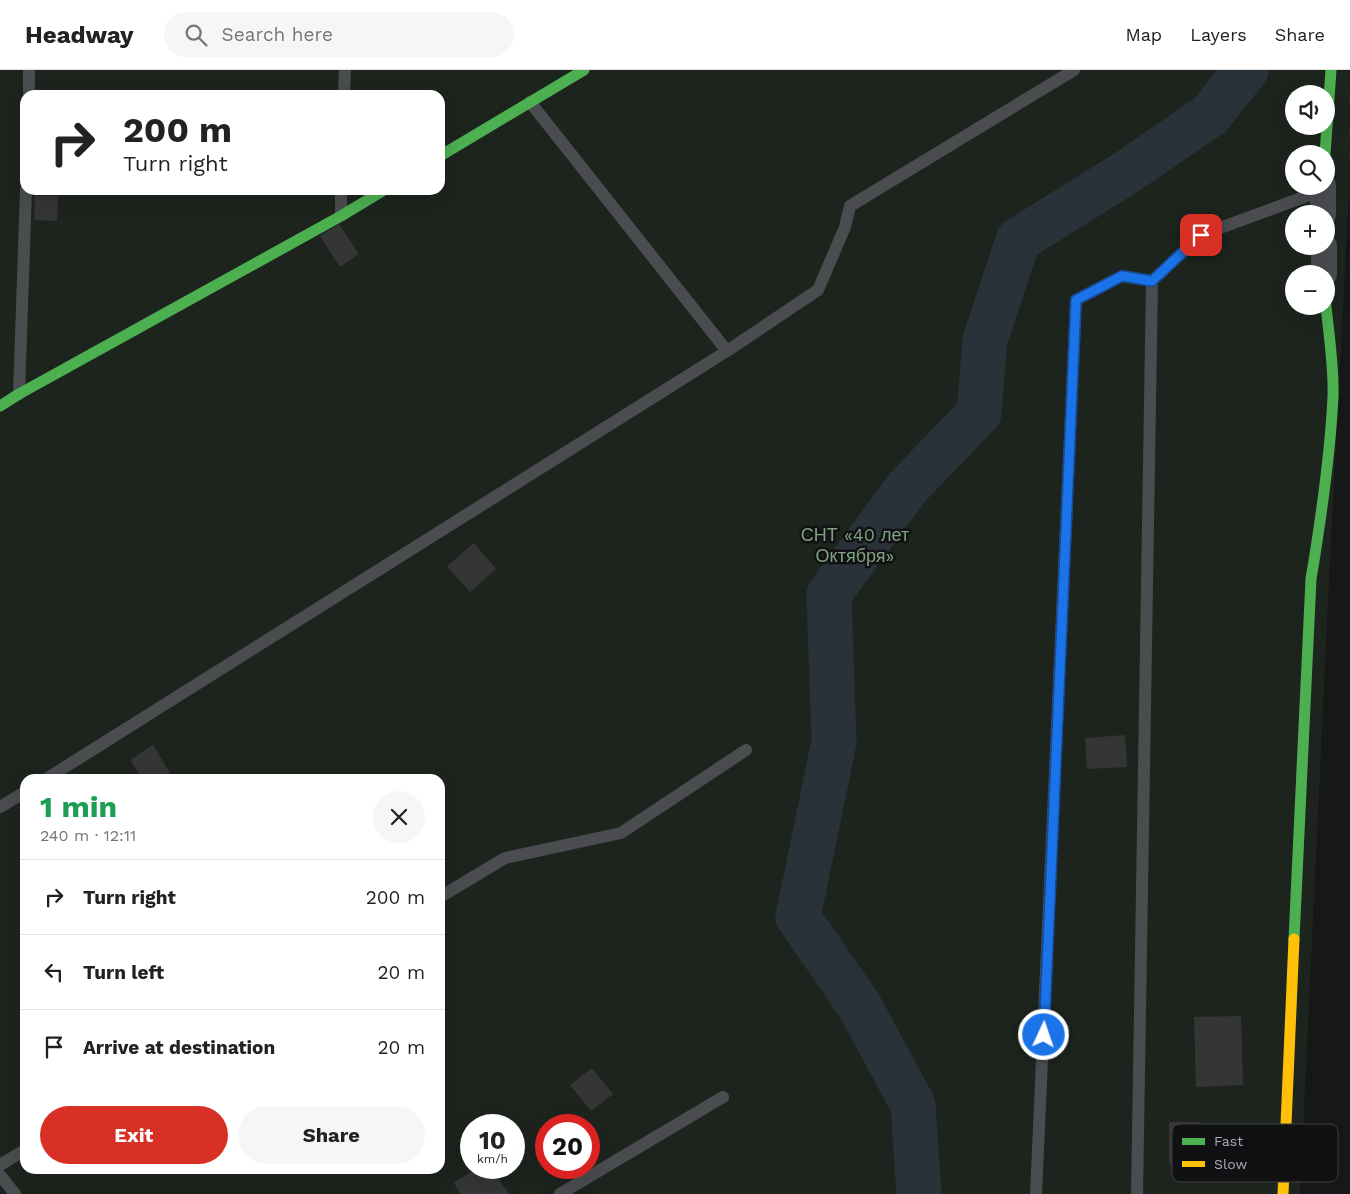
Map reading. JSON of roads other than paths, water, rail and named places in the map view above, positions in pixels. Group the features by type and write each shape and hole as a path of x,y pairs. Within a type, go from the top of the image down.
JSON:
{"street":[{"path":"445,153 584,70"},
{"path":"1326,145 1331,70"},
{"path":"0,406 376,195"},
{"path":"1285,1124 1311,580 1326,478 1333,396 1332,361 1327,315"}],"lane":[{"path":"28,90 29,70"},
{"path":"344,70 344,90"},
{"path":"54,774 727,351 818,290 845,227 850,206 1074,70"},
{"path":"530,102 727,351"},
{"path":"19,394 26,195"},
{"path":"341,195 341,216"},
{"path":"1137,1194 1152,281 1201,235 1323,197"},
{"path":"1036,1194 1076,300 1122,276 1152,281"},
{"path":"445,894 505,858 621,833 746,750"},
{"path":"0,808 20,795"},
{"path":"560,1194 723,1097"},
{"path":"0,1165 20,1153"},
{"path":"0,1175 14,1194"}],"waterway":[{"path":"919,1194 913,1105 859,1005 798,917 834,742 829,594 907,488 979,413 985,340 1018,240 1127,172 1210,115 1246,70"}],"park label":[{"name":"СНТ «40 лет Октября»","path":"855,545"}]}
